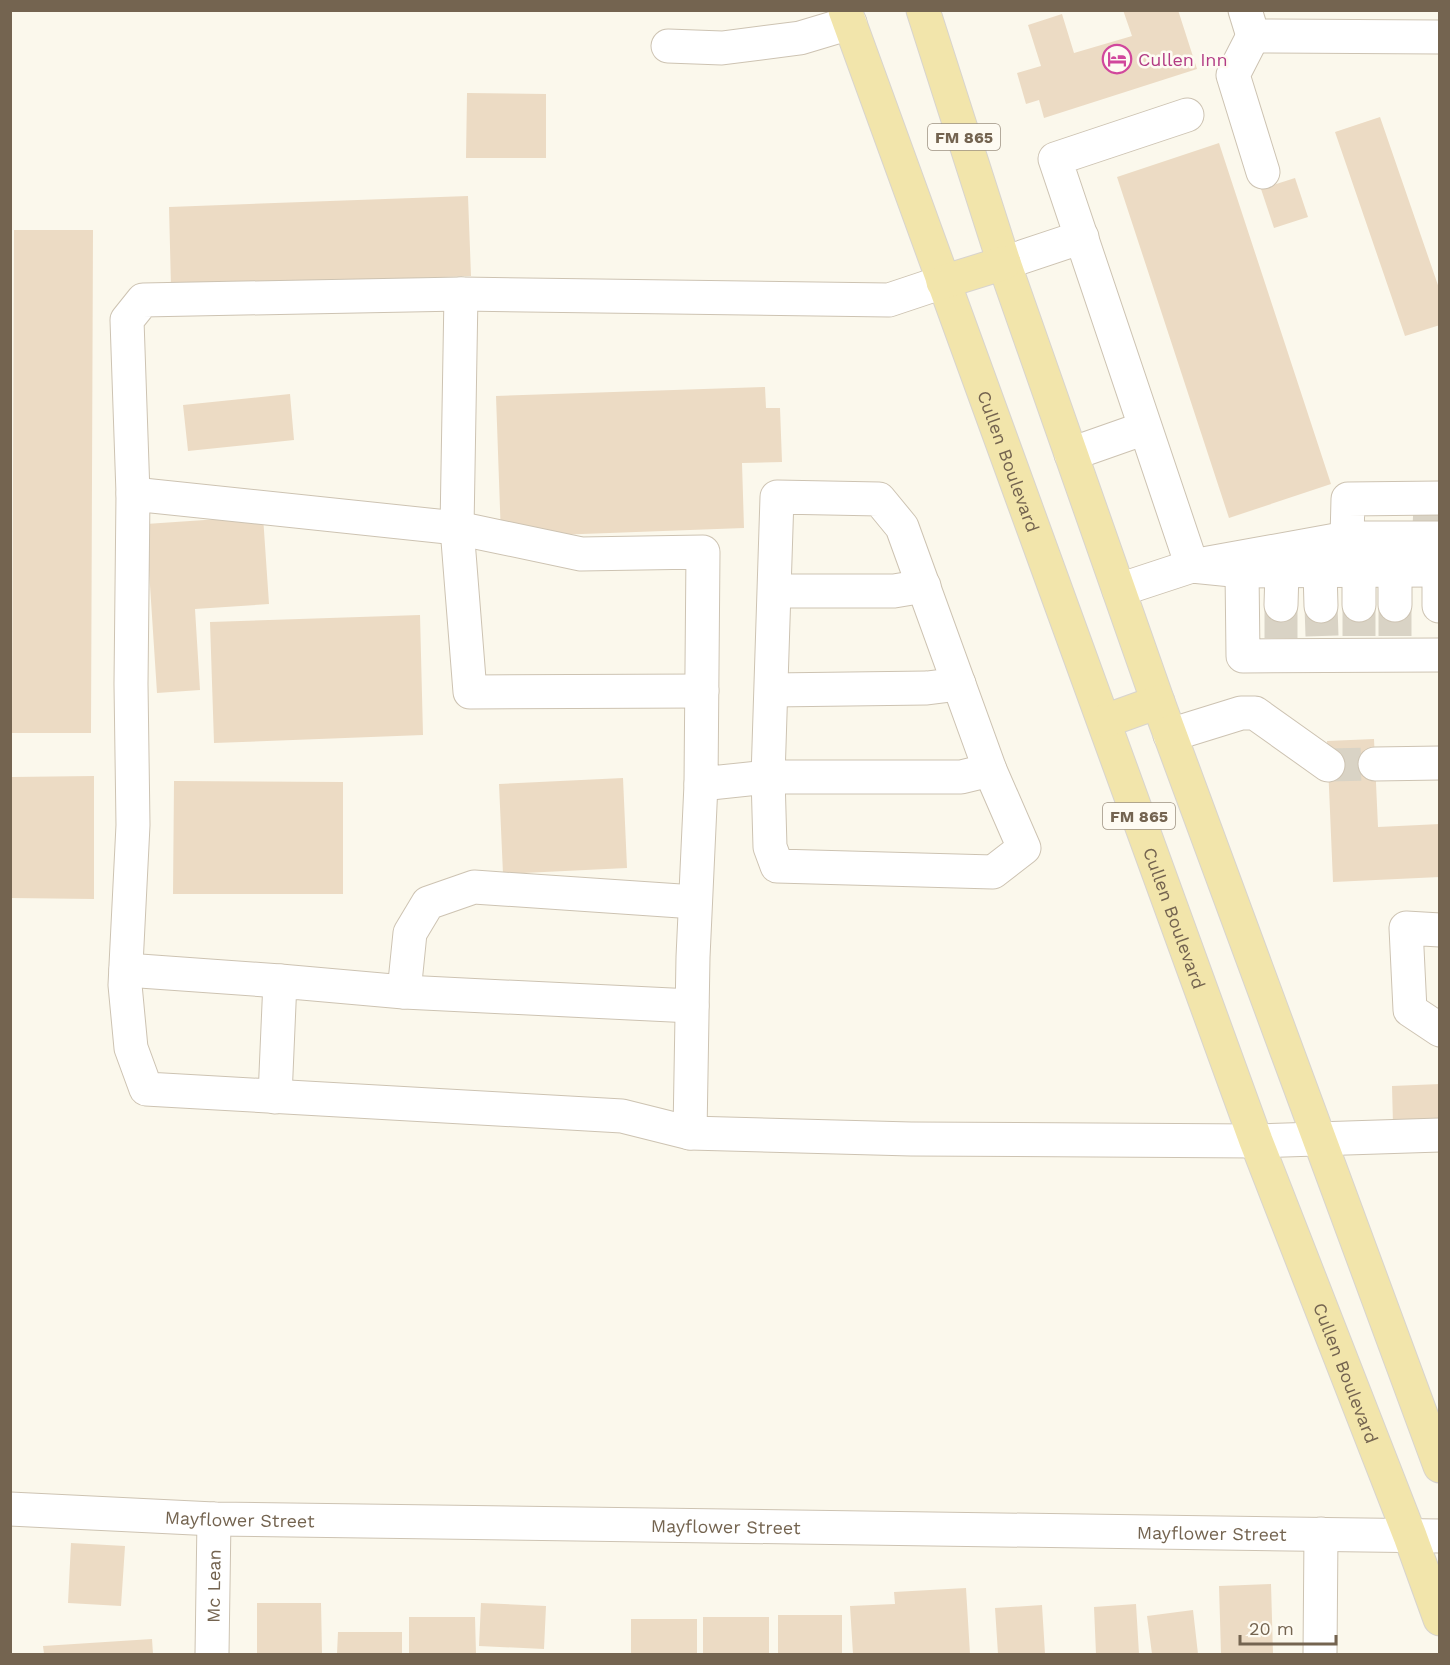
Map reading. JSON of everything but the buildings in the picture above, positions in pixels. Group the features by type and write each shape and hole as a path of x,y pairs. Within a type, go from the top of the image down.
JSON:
{"main road":[{"name":"FM 865","path":"923,10 1004,263 1158,702 1318,1140 1433,1429 1440,1466"},
{"name":"Cullen Boulevard","path":"848,17 1256,1141 1425,1536 1440,1619"},
{"path":"943,282 1004,263"},
{"path":"1105,722 1158,702"}],"street":[{"path":"668,46 722,48 800,38 848,17"},
{"path":"1263,172 1233,75 1249,23 1440,37"},
{"path":"1187,115 1055,159 1192,566"},
{"path":"1004,263 1082,237"},
{"path":"943,282 888,300 460,294 143,300 127,320 133,494 132,825 125,985 131,1048 146,1089 622,1116 690,1133 911,1139 1256,1141 1440,1135"},
{"path":"460,294 457,528 470,692 702,691"},
{"path":"1071,454 1145,428"},
{"path":"133,494 457,528 581,554 703,552 701,784 692,1006 690,1133"},
{"path":"777,497 879,499 902,526 924,586 990,770 1024,848 993,872 777,866 770,847 768,777 777,497"},
{"path":"1119,590 1192,566 1347,538 1348,499 1410,518"},
{"path":"1192,566 1242,572 1439,570 1439,606"},
{"path":"1281,605 1282,571"},
{"path":"1320,571 1322,632"},
{"path":"1359,571 1359,632"},
{"path":"1395,571 1395,632"},
{"path":"1242,572 1243,656 1281,648 1322,632 1395,632 1439,655 1440,642"},
{"path":"775,591 894,591 924,586"},
{"path":"772,690 927,688 959,684"},
{"path":"1170,735 1241,713 1256,713 1328,765"},
{"path":"1375,764 1440,763"},
{"path":"701,784 768,777 961,777 990,770"},
{"path":"404,992 410,933 428,903 474,887 696,902"},
{"path":"1440,930 1406,928 1410,1010 1440,1030"},
{"path":"126,970 404,992 692,1006"},
{"path":"275,1097 280,981"},
{"name":"Mayflower Street","path":"10,1509 214,1519 1425,1536"},
{"name":"Mc Lean","path":"212,1654 214,1519"},
{"path":"1320,1654 1321,1534"}],"tunnel":[{"path":"1429,527 1430,507"},
{"path":"1281,605 1281,638"},
{"path":"1359,605 1359,636"},
{"path":"1395,605 1395,636"},
{"path":"1321,606 1322,636"},
{"path":"1328,765 1375,764"}],"place":[{"name":"Cullen Inn","path":"1117,59"}]}
